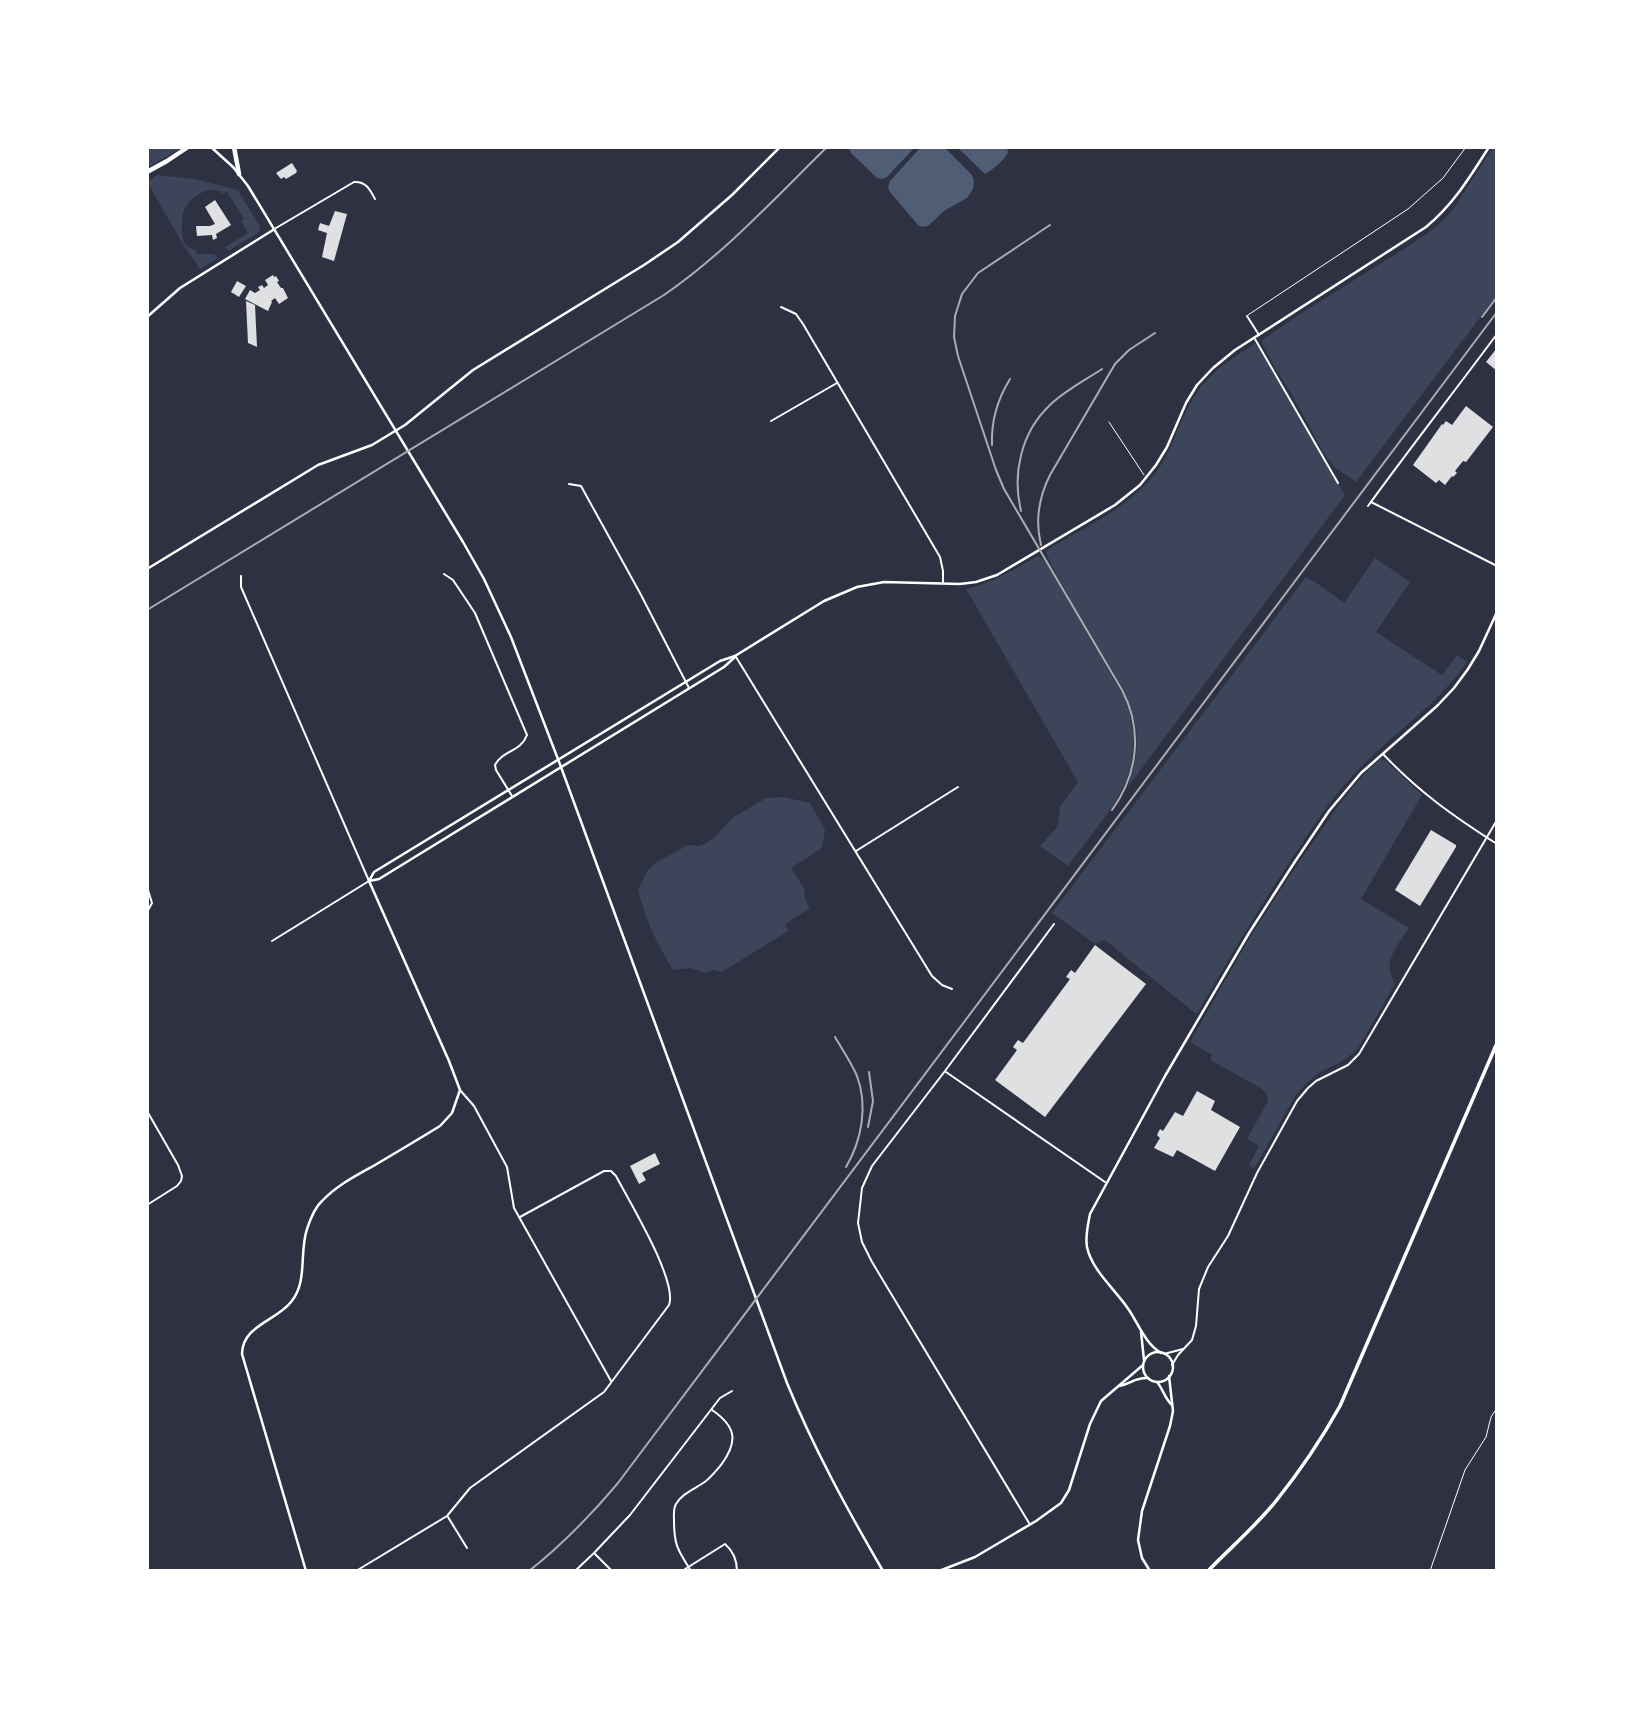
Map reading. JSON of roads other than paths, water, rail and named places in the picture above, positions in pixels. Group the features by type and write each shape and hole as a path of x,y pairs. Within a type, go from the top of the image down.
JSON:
{"highway":[{"path":"147,172 188,147"},
{"path":"234,147 239,174"}],"main road":[{"path":"1208,1571 1275,1502 1322,1438 1340,1406 1497,1043"}],"street":[{"path":"211,147 239,174 275,229 463,542 499,611 522,663 561,767 790,1390 824,1468 883,1571"},
{"path":"147,569 318,466 372,444 415,418 473,370 678,242 732,195 780,147"},
{"path":"369,881 376,871 686,681 720,661 735,656 824,601 850,589 884,582 961,584 987,579 1011,568 1115,505 1146,478 1164,453 1197,385 1219,363 1426,228 1459,194 1489,147"},
{"path":"147,317 180,288 354,182 368,187 375,200"},
{"path":"781,307 796,314 940,558 942,584"},
{"path":"1247,316 1338,483"},
{"path":"1368,506 1497,334"},
{"path":"771,421 838,383"},
{"path":"569,484 581,486 690,689"},
{"path":"1371,502 1497,566"},
{"path":"444,574 453,580 475,613 527,735 524,744 498,759 495,765 512,797"},
{"path":"241,576 241,587 460,1090 474,1106 507,1167 514,1208 612,1382"},
{"path":"1172,1365 1169,1358 1155,1349 1141,1332 1129,1310 1094,1263 1087,1248 1086,1232 1090,1214 1165,1076 1249,933 1329,811 1361,773 1454,688 1479,651 1497,612"},
{"path":"272,941 690,689 727,665 735,656"},
{"path":"735,656 932,976 952,989"},
{"path":"1382,753 1436,804 1497,844"},
{"path":"855,851 958,787"},
{"path":"1150,1571 1142,1558 1138,1540 1142,1511 1173,1411 1169,1376 1172,1365 1192,1340 1199,1289 1208,1267 1228,1236 1256,1173 1297,1101 1308,1088 1348,1065 1359,1054 1497,820"},
{"path":"147,887 152,903 147,912"},
{"path":"1030,1524 872,1262 862,1242 858,1223 862,1188 872,1166 1054,923"},
{"path":"945,1071 1107,1183"},
{"path":"306,1571 242,1353 244,1339 251,1331 282,1312 295,1297 302,1277 304,1239 319,1203 340,1185 440,1126 453,1113 460,1090"},
{"path":"147,1111 181,1172 181,1181 177,1186 147,1205"},
{"path":"356,1571 447,1516 470,1488 604,1391 666,1309 671,1297 662,1267 611,1171 604,1171 520,1217"},
{"path":"1141,1332 1143,1370 1148,1378"},
{"path":"939,1571 975,1557 1061,1503 1069,1490 1086,1435 1101,1401 1137,1372 1151,1354 1184,1348"},
{"path":"1157,1382 1166,1380 1169,1376"},
{"path":"1119,1386 1139,1378 1148,1378 1157,1382 1172,1405"},
{"path":"575,1571 630,1515 720,1398 732,1391"},
{"path":"690,1569 678,1551 674,1539 675,1506 681,1497 714,1474 729,1454 733,1441 724,1419 711,1409"},
{"path":"447,1516 467,1548"},
{"path":"682,1571 690,1569 724,1544 737,1561 737,1571"},
{"path":"594,1553 612,1571"}],"lane":[{"path":"1247,316 1413,206 1443,178 1466,147"},
{"path":"1109,422 1146,478"}],"railway":[{"path":"147,610 664,295 729,243 827,147"},
{"path":"1050,225 978,273 962,294 955,316 954,337 958,356 1004,489 1129,705 1135,751 1127,782 1112,810"},
{"path":"1482,317 1497,297"},
{"path":"529,1571 576,1529 618,1483 1497,312"},
{"path":"1041,545 1039,509 1050,475 1115,364 1129,350 1155,333"},
{"path":"1021,511 1018,483 1025,441 1039,417 1055,401 1102,369"},
{"path":"992,445 996,411 1010,379"},
{"path":"835,1037 857,1076 863,1110 856,1145 846,1167"},
{"path":"868,1127 873,1101 869,1072"}]}
